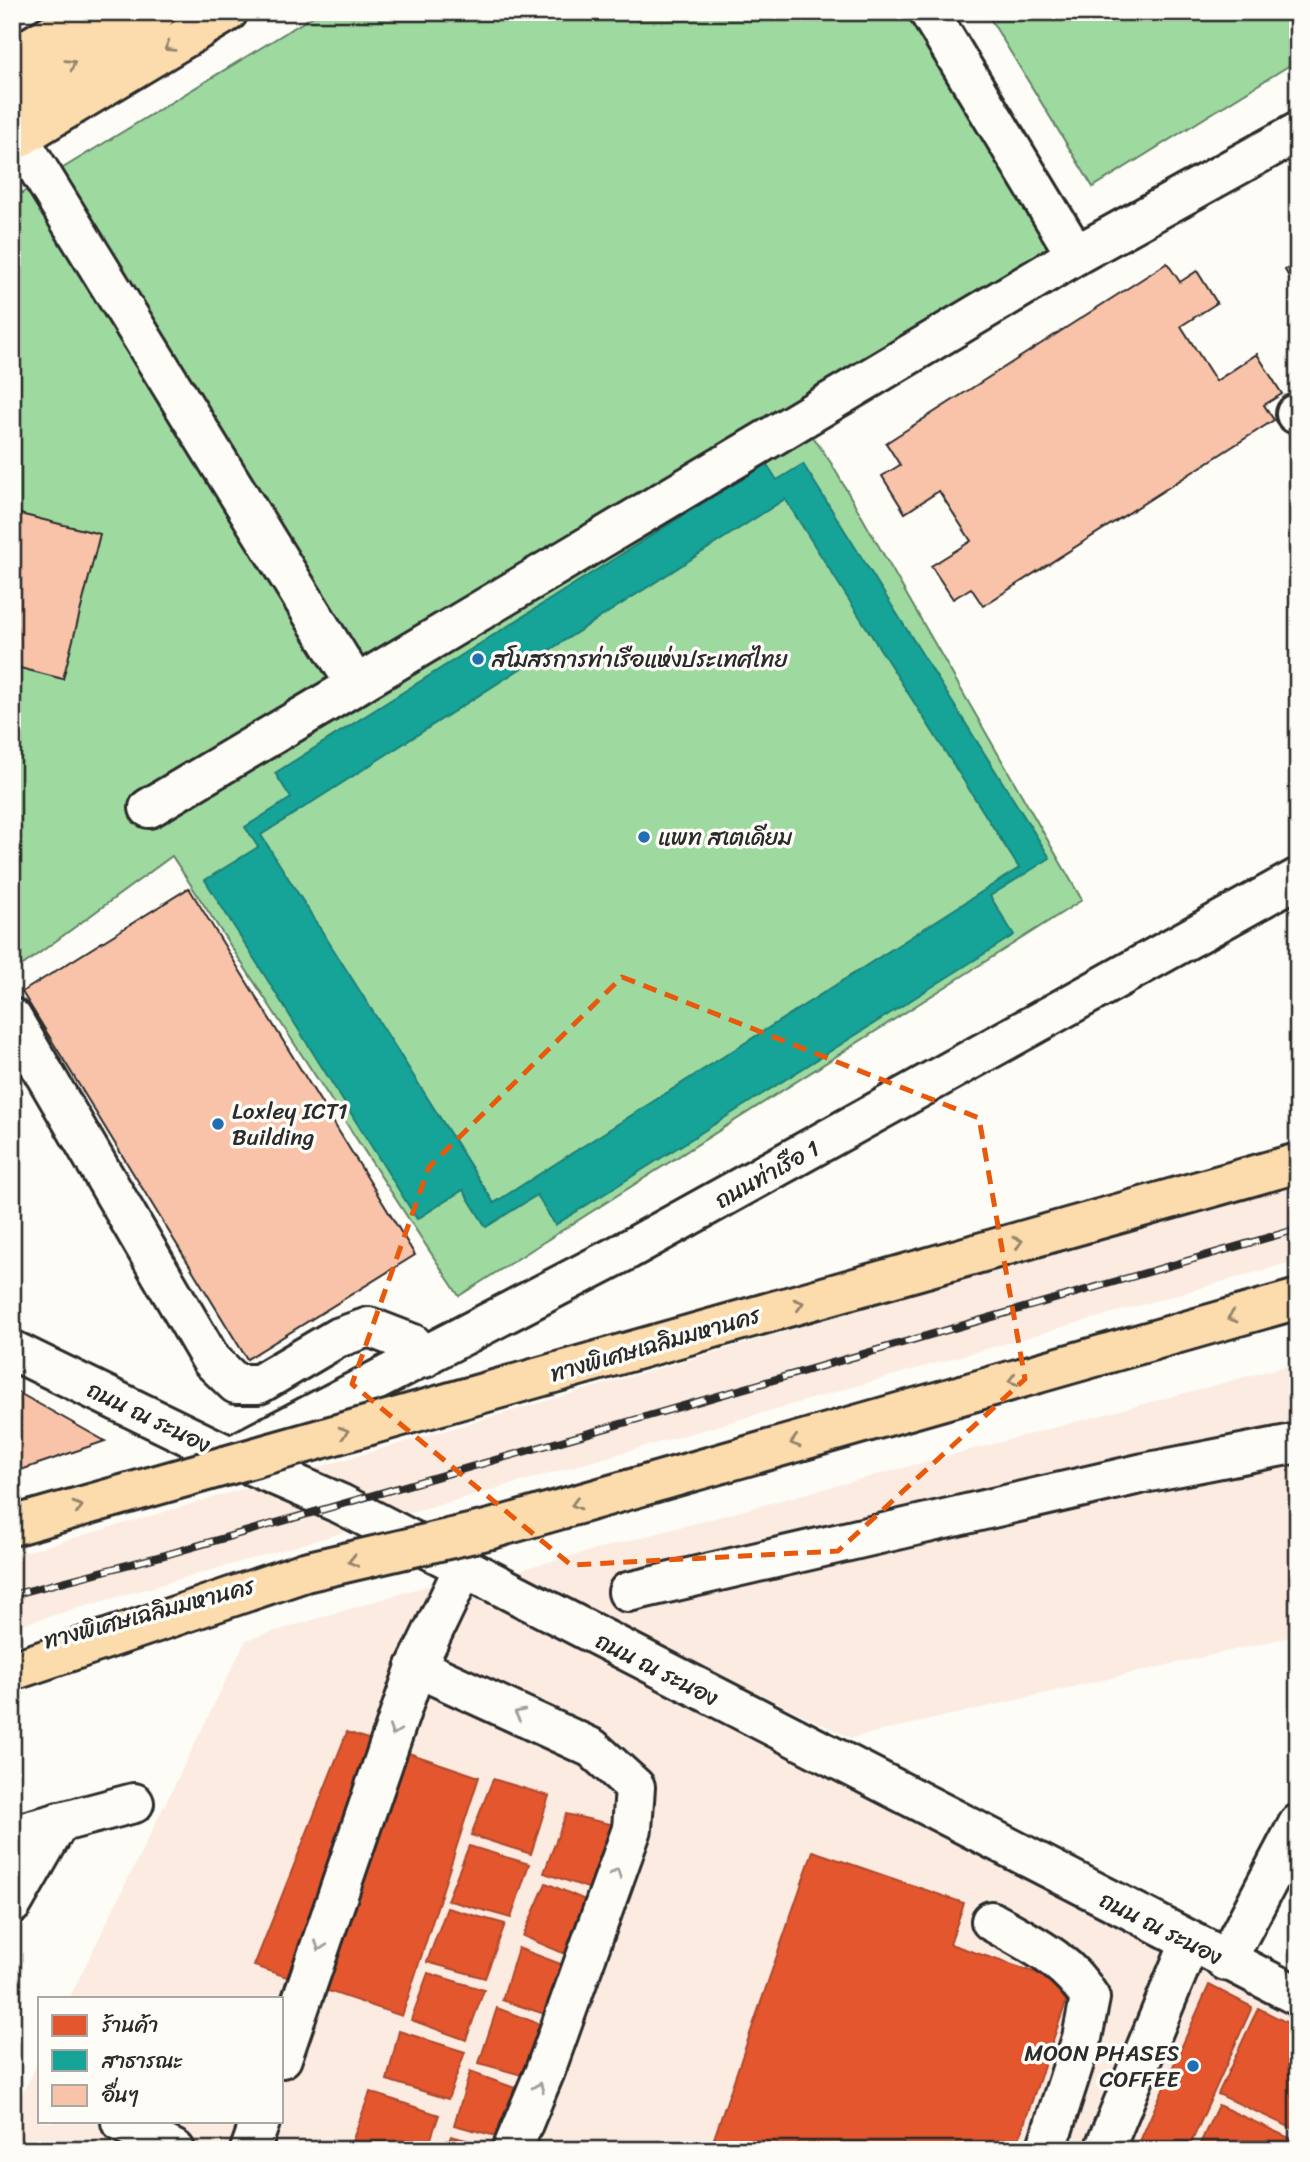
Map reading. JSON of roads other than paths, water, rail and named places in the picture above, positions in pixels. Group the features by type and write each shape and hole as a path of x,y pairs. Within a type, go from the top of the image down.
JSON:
{"main road":[{"path":"12,58 89,12"},
{"path":"12,99 156,12"},
{"path":"15,140 228,12"},
{"name":"ทางพิเศษเฉลิมมหานคร","path":"12,1526 1298,1163"},
{"name":"ทางพิเศษเฉลิมมหานคร","path":"12,1648 306,1572 491,1528 1298,1299"},
{"path":"12,1671 306,1572"}],"street":[{"path":"929,12 1076,255"},
{"path":"149,808 1076,255 1298,132"},
{"path":"15,140 356,685"},
{"name":"ถนนท่าเรือ 1","path":"230,1456 424,1358 868,1118 1298,878"},
{"path":"12,1018 211,1360 236,1384 258,1384 337,1338 369,1327 413,1344 424,1358"},
{"name":"ถนน ณ ระนอง","path":"12,1350 230,1456 341,1504 1298,1996"},
{"path":"628,1592 1144,1474 1298,1443"},
{"path":"284,2052 416,1667 463,1569"},
{"path":"416,1667 592,1748 635,1787 632,1829 545,2071 513,2150"},
{"path":"12,1835 134,1803"},
{"path":"12,1904 60,1822"},
{"path":"1226,1961 1298,1824"},
{"path":"991,1922 1050,1954 1077,1977 1090,1998 1082,2038 1046,2150"},
{"path":"1104,2150 1190,1942"},
{"path":"125,2124 175,2150"},
{"path":"250,2150 259,2124"}],"railway":[{"path":"12,1595 165,1555 1298,1229"}],"place":[{"name":"สโมสรการท่าเรือแห่งประเทศไทย","path":"478,659"},
{"name":"แพท สเตเดียม","path":"644,837"},
{"name":"Loxley ICT1 Building","path":"218,1124"},
{"name":"MOON PHASES COFFEE","path":"1193,2066"}]}
